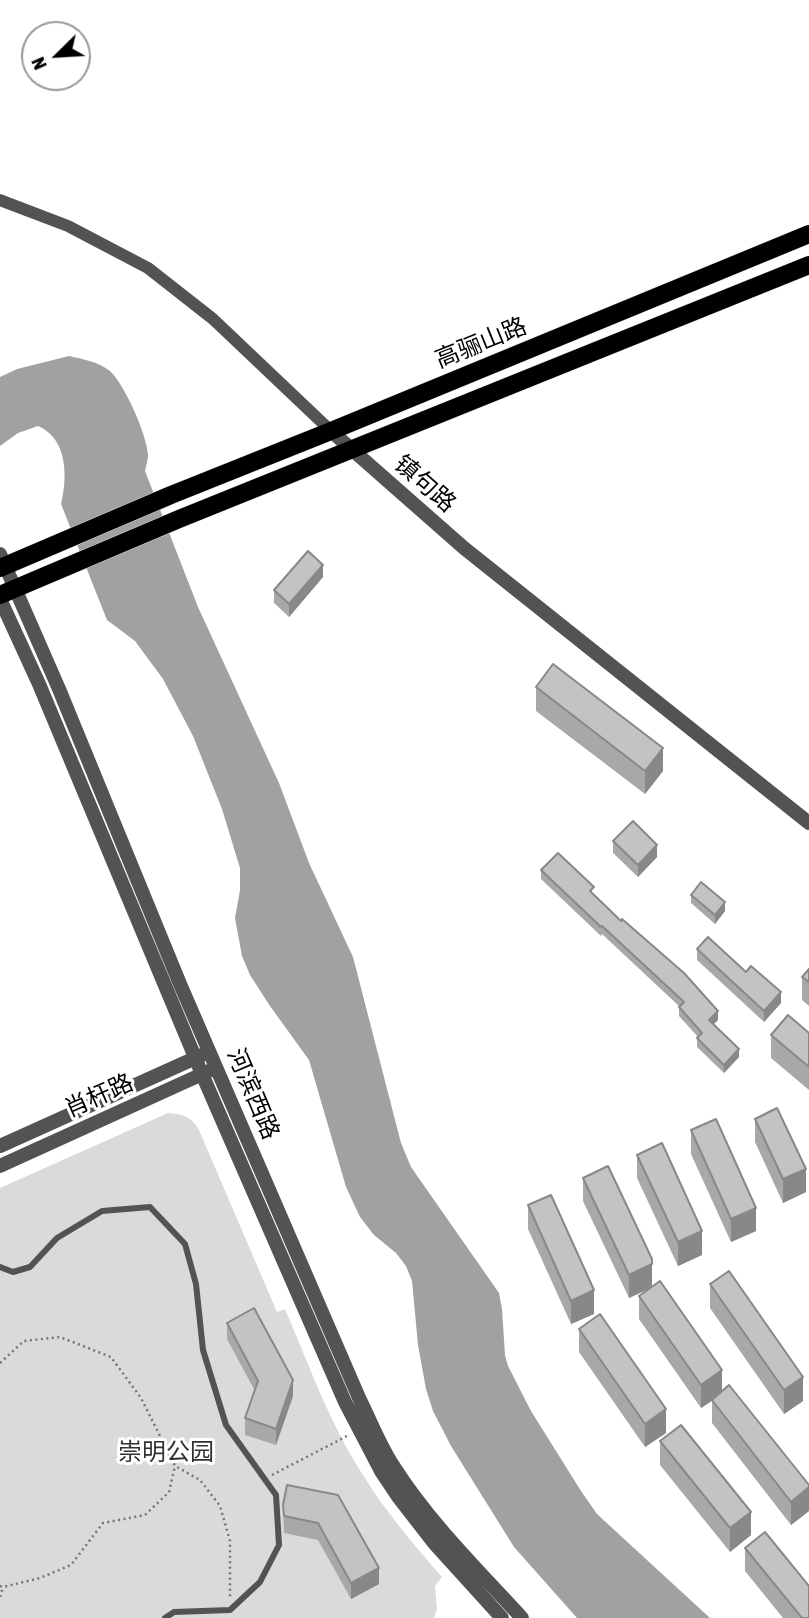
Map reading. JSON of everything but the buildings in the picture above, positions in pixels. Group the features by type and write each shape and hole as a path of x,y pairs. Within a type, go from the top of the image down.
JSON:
{"main road":[{"name":"高骊山路","path":"2,563 331,432 809,234"},
{"path":"5,594 179,519 809,265"}],"street":[{"name":"镇句路","path":"0,200 68,226 148,268 213,319 331,432 464,548 809,824"},
{"name":"河滨西路","path":"2,563 5,594 39,684 195,1058 340,1390 381,1471 399,1499 434,1544 502,1618"},
{"name":"河滨西路","path":"5,594 391,1464 443,1532 522,1618"},
{"name":"肖杆路","path":"0,1146 210,1052"},
{"name":"肖杆路","path":"0,1166 217,1068"}],"lane":[{"path":"0,1267 13,1272 30,1266 57,1238 102,1210 150,1207 185,1244 196,1284 203,1350 226,1425 276,1495 279,1545 260,1582 230,1610 174,1612 165,1618"}],"path":[{"path":"0,1363 24,1342 60,1337 111,1357 141,1398 175,1466 200,1480 220,1506 230,1541 230,1610"},
{"path":"265,1478 360,1430"},
{"path":"0,1597 2,1587 40,1578 71,1565 103,1523 145,1515 169,1492 175,1466"}],"green space":[{"name":"崇明公园","path":"168,1113 186,1117 199,1130 277,1312 285,1309 351,1456 390,1515 442,1577 435,1586 437,1609 434,1618 0,1618 0,1188"}],"shaded area":[{"path":"69,356 96,363 110,371 134,411 147,446 145,471 198,607 279,783 309,863 353,957 401,1143 411,1167 499,1293 508,1366 531,1411 597,1514 710,1618 577,1618 514,1547 451,1446 433,1411 418,1345 412,1281 406,1266 396,1253 374,1235 360,1217 346,1187 309,1060 250,975 242,956 235,918 240,890 240,868 222,809 193,736 163,679 135,641 107,620 61,504 63,459 55,439 38,426 18,433 0,446 0,377 17,369"}]}
